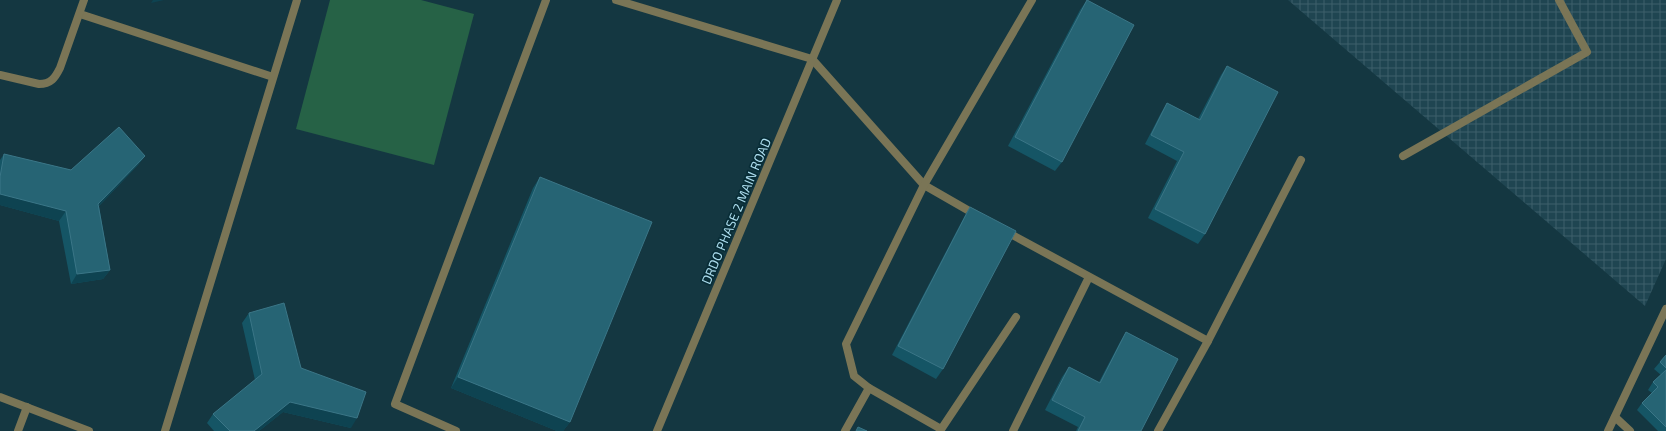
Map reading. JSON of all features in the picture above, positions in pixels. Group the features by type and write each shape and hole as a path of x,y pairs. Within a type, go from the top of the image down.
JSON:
{"street":[{"path":"0,75 39,84 51,82 56,76 84,0"},
{"path":"165,431 297,0"},
{"path":"456,431 395,404 546,0"},
{"path":"616,0 812,59 924,185 986,220"},
{"name":"DRDO PHASE 2 MAIN ROAD","path":"658,431 837,0"},
{"path":"1016,317 940,430 869,388 854,376 846,344 924,185 1032,0"},
{"path":"1403,156 1587,52 1559,0"},
{"path":"80,14 273,77"},
{"path":"1158,431 1208,341 1301,160"},
{"path":"1000,228 1208,341"},
{"path":"1013,431 1089,277"},
{"path":"1608,431 1666,309"},
{"path":"845,431 869,388"},
{"path":"0,397 89,431"},
{"path":"18,431 27,407"},
{"path":"1615,417 1630,431"}],"shaded area":[{"path":"1288,0 1666,0 1666,259 1645,306"}],"green space":[{"path":"330,0 421,0 474,14 434,165 296,129"}],"building":[{"path":"1087,0 1134,25 1062,162 1015,137"},
{"path":"1227,66 1278,92 1205,234 1155,209 1184,152 1151,135 1167,103 1200,120"},
{"path":"119,127 145,156 98,204 110,270 77,274 66,211 0,194 0,177 4,154 71,170"},
{"path":"540,177 652,222 570,422 458,377"},
{"path":"970,207 1016,231 943,369 898,346"},
{"path":"284,303 301,368 366,392 357,418 290,402 254,431 230,431 213,414 262,374 249,313"},
{"path":"1126,332 1178,359 1141,431 1078,431 1085,417 1052,400 1069,367 1100,383"},
{"path":"1666,355 1666,368 1660,362"},
{"path":"1666,370 1666,427 1642,403 1658,387 1653,382"},
{"path":"858,427 867,431 856,431"}]}
